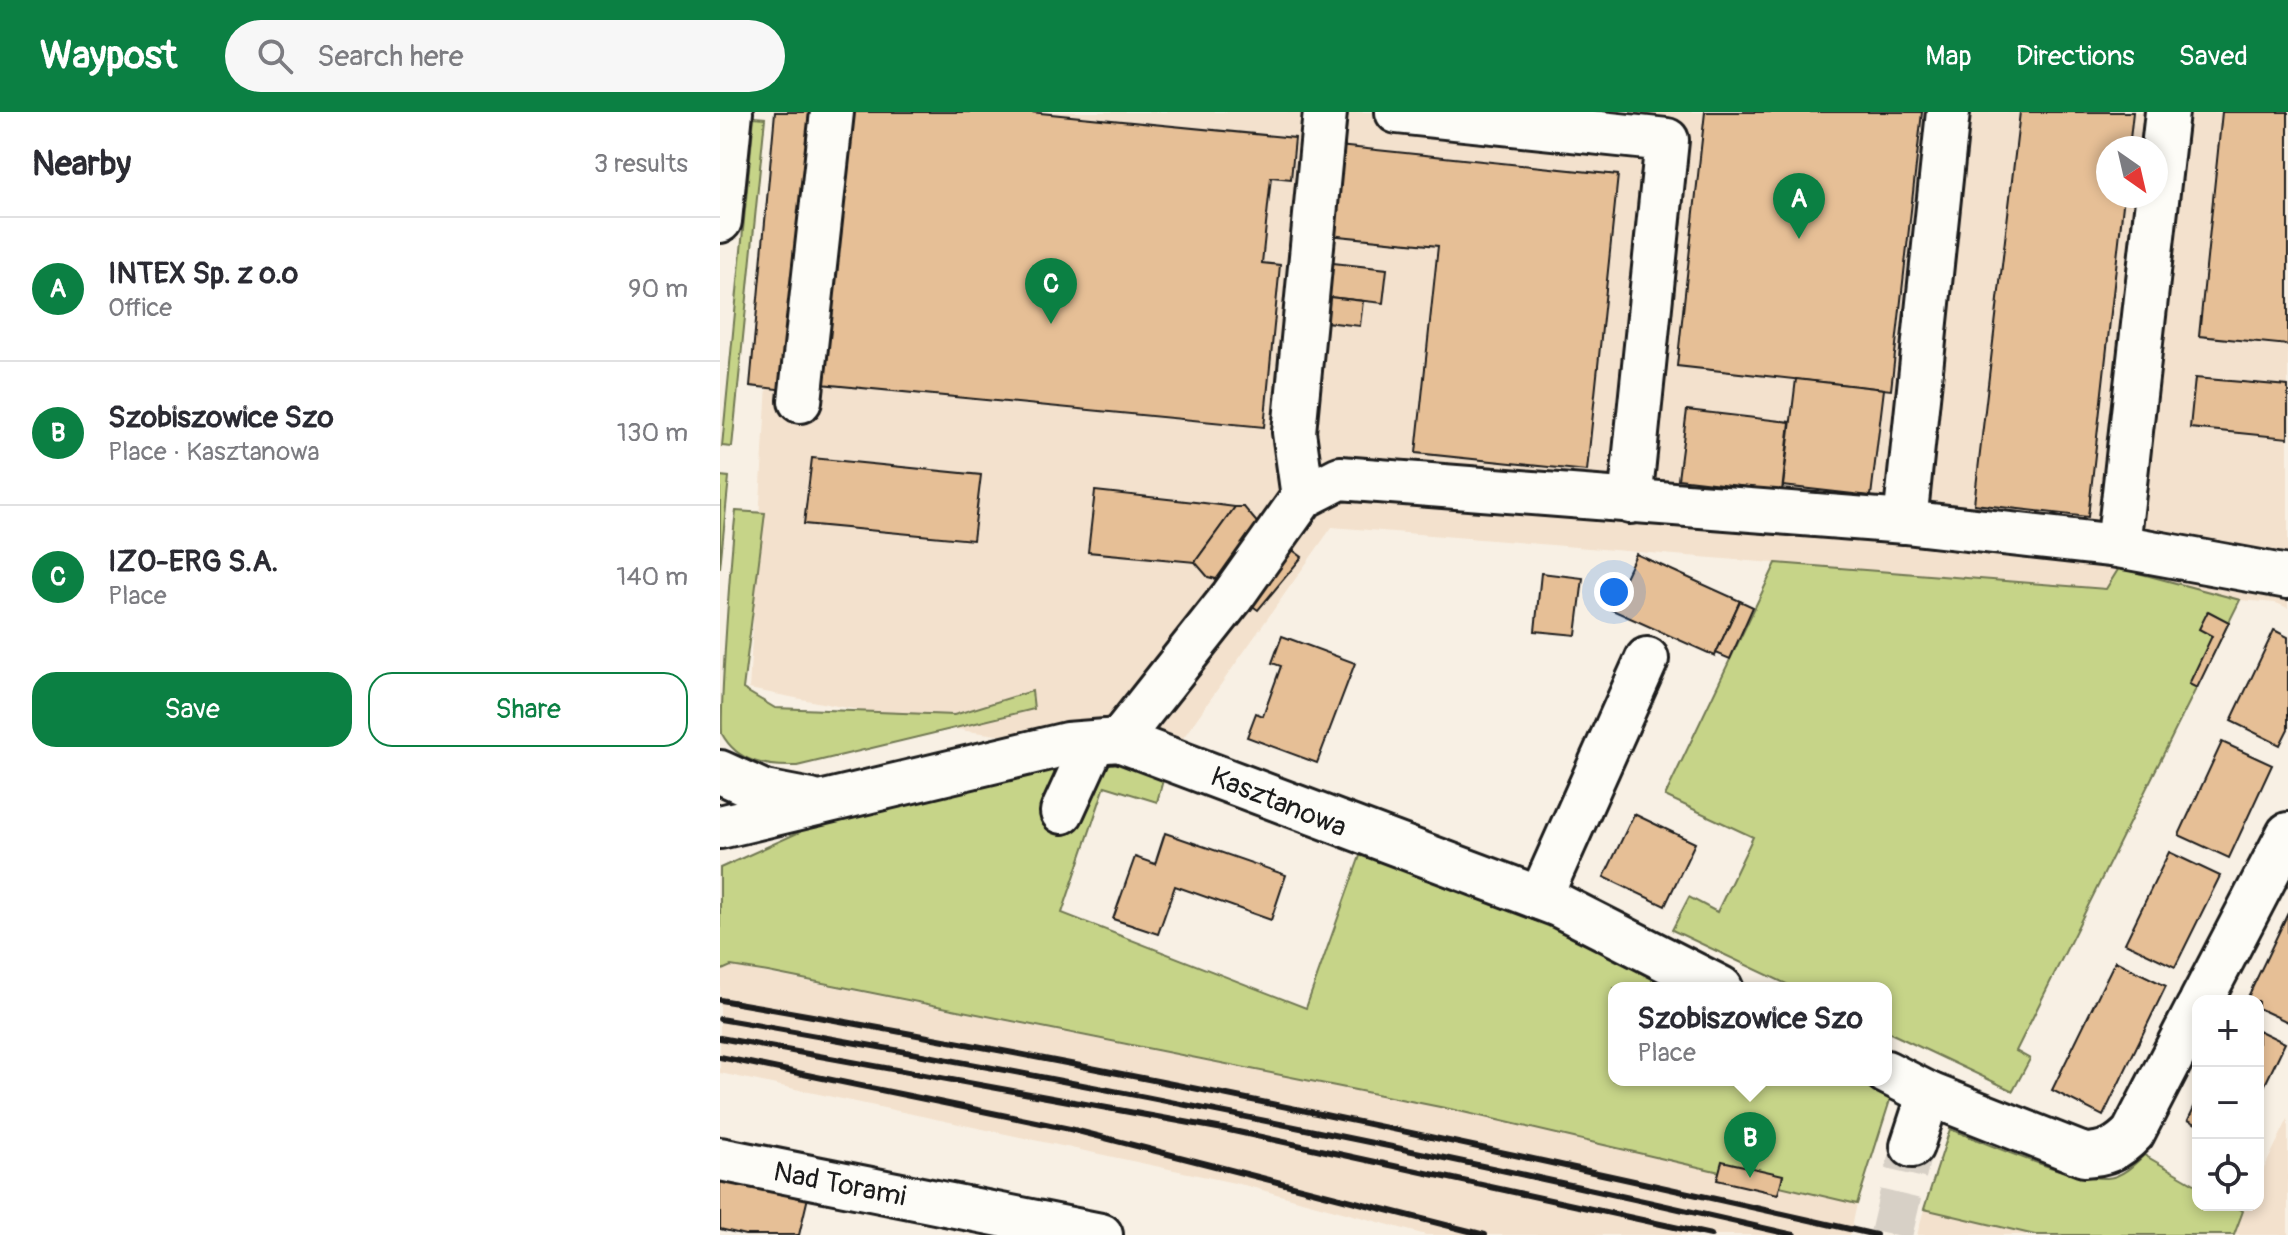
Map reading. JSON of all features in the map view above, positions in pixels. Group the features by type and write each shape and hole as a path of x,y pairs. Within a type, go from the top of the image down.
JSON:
{"street":[{"path":"720,221 731,112"},
{"path":"800,401 832,112"},
{"path":"1303,497 1294,432 1325,112"},
{"path":"1397,112 1667,140 1630,502"},
{"path":"1905,522 1948,112"},
{"path":"2118,546 2167,112"},
{"path":"1062,812 1106,742 1232,597 1303,497 1340,478 1905,522 2118,546 2288,577"},
{"path":"1540,898 1647,659"},
{"name":"Kasztanowa","path":"720,827 1067,744 1106,742 1540,898 1709,982"},
{"name":"Kasztanowa","path":"720,772 764,792 816,802"},
{"path":"2204,995 2288,834"},
{"path":"1892,1075 1929,1094 2084,1155 2102,1154 2119,1147 2133,1133 2192,1019"},
{"path":"1912,1146 1929,1094"},
{"name":"Nad Torami","path":"720,1159 1101,1235"}],"shaded area":[{"path":"783,112 2288,112 2288,608 2276,603 2240,600 2120,568 2106,590 1332,527 1169,758 967,731 749,689"},
{"path":"730,966 1450,1109 1857,1204 1850,1235 1426,1235 1244,1185 720,1073 720,971"},
{"path":"2288,1119 2288,1235 2234,1235 2244,1211 2264,1211 2264,1169"},
{"path":"1924,1209 2035,1235 1917,1235"}],"green space":[{"path":"754,117 765,118 732,447 722,446"},
{"path":"720,476 729,477 720,568"},
{"path":"736,511 765,513 743,689 775,708 954,715 1032,691 1034,709 797,766 775,766 745,757 722,734 726,627"},
{"path":"1776,563 2106,589 2119,568 2240,600 2016,1051 2030,1059 2013,1091 1892,1034 1892,982 1782,982 1672,930 1689,897 1717,912 1753,837 1665,796"},
{"path":"1067,744 1169,758 1157,802 1105,786 1062,913 1306,1008 1367,836 1707,982 1608,982 1608,1086 1892,1086 1892,1078 1897,1078 1857,1204 1450,1109 768,972 731,966 720,971 720,868 800,832 816,802"},
{"path":"1950,1129 2028,1160 2090,1177 2118,1175 2144,1155 2192,1183 2192,1211 2243,1211 2234,1235 2035,1235 1924,1209"}],"building":[{"path":"775,112 815,112 786,390 750,386"},
{"path":"848,112 1030,112 1295,138 1291,179 1271,177 1262,263 1280,265 1264,427 821,384"},
{"path":"1705,112 1922,112 1891,390 1677,366"},
{"path":"2020,112 2133,112 2130,136 2096,136 2096,208 2123,208 2088,517 1974,504"},
{"path":"2222,112 2288,112 2288,345 2199,336"},
{"path":"1338,146 1618,175 1587,471 1416,453 1438,246 1329,235"},
{"path":"1333,263 1387,269 1383,303 1329,297"},
{"path":"1329,297 1363,301 1360,326 1326,322"},
{"path":"2195,378 2288,386 2288,438 2190,428"},
{"path":"1796,379 1884,389 1871,496 1783,486"},
{"path":"1687,410 1790,422 1782,491 1678,479"},
{"path":"812,458 981,475 973,540 804,524"},
{"path":"1095,491 1235,507 1195,562 1088,552"},
{"path":"1235,507 1244,507 1259,525 1302,557 1258,610 1216,579 1208,577 1195,562"},
{"path":"1636,554 1740,601 1715,656 1610,609"},
{"path":"1541,573 1583,578 1576,635 1535,631"},
{"path":"1740,601 1753,607 1730,659 1716,653"},
{"path":"2208,611 2229,622 2197,688 2189,684 2212,636 2199,629"},
{"path":"2274,630 2288,637 2288,729 2280,745 2231,721"},
{"path":"1282,636 1355,663 1317,763 1247,737 1256,713 1263,716 1281,666 1272,663"},
{"path":"2222,742 2272,765 2229,858 2179,835"},
{"path":"1634,814 1695,843 1665,906 1604,877"},
{"path":"1165,833 1286,875 1271,920 1175,886 1158,934 1113,919 1135,857 1155,864"},
{"path":"2169,852 2220,876 2175,967 2125,943"},
{"path":"2288,913 2288,1022 2264,1011 2264,995 2249,995"},
{"path":"2115,961 2166,986 2103,1116 2052,1090"},
{"path":"2264,1033 2285,1043 2264,1087"},
{"path":"1722,1161 1783,1175 1778,1194 1717,1180"},
{"path":"720,1171 809,1193 799,1235 745,1235 720,1229"}],"tunnel":[{"path":"1891,1235 1912,1146"}],"railway":[{"path":"720,1000 1010,1052 1300,1110 1876,1235"},
{"path":"720,1019 990,1067 1259,1120 1527,1175 1794,1235"},
{"path":"720,1038 1229,1130 1711,1235"},
{"path":"720,1057 1070,1129 1485,1235"}],"place":[{"name":"INTEX Sp. z o.o","path":"1799,239"},
{"name":"IZO-ERG S.A.","path":"1051,324"},
{"name":"Szobiszowice Szo","path":"1750,1178"}]}
